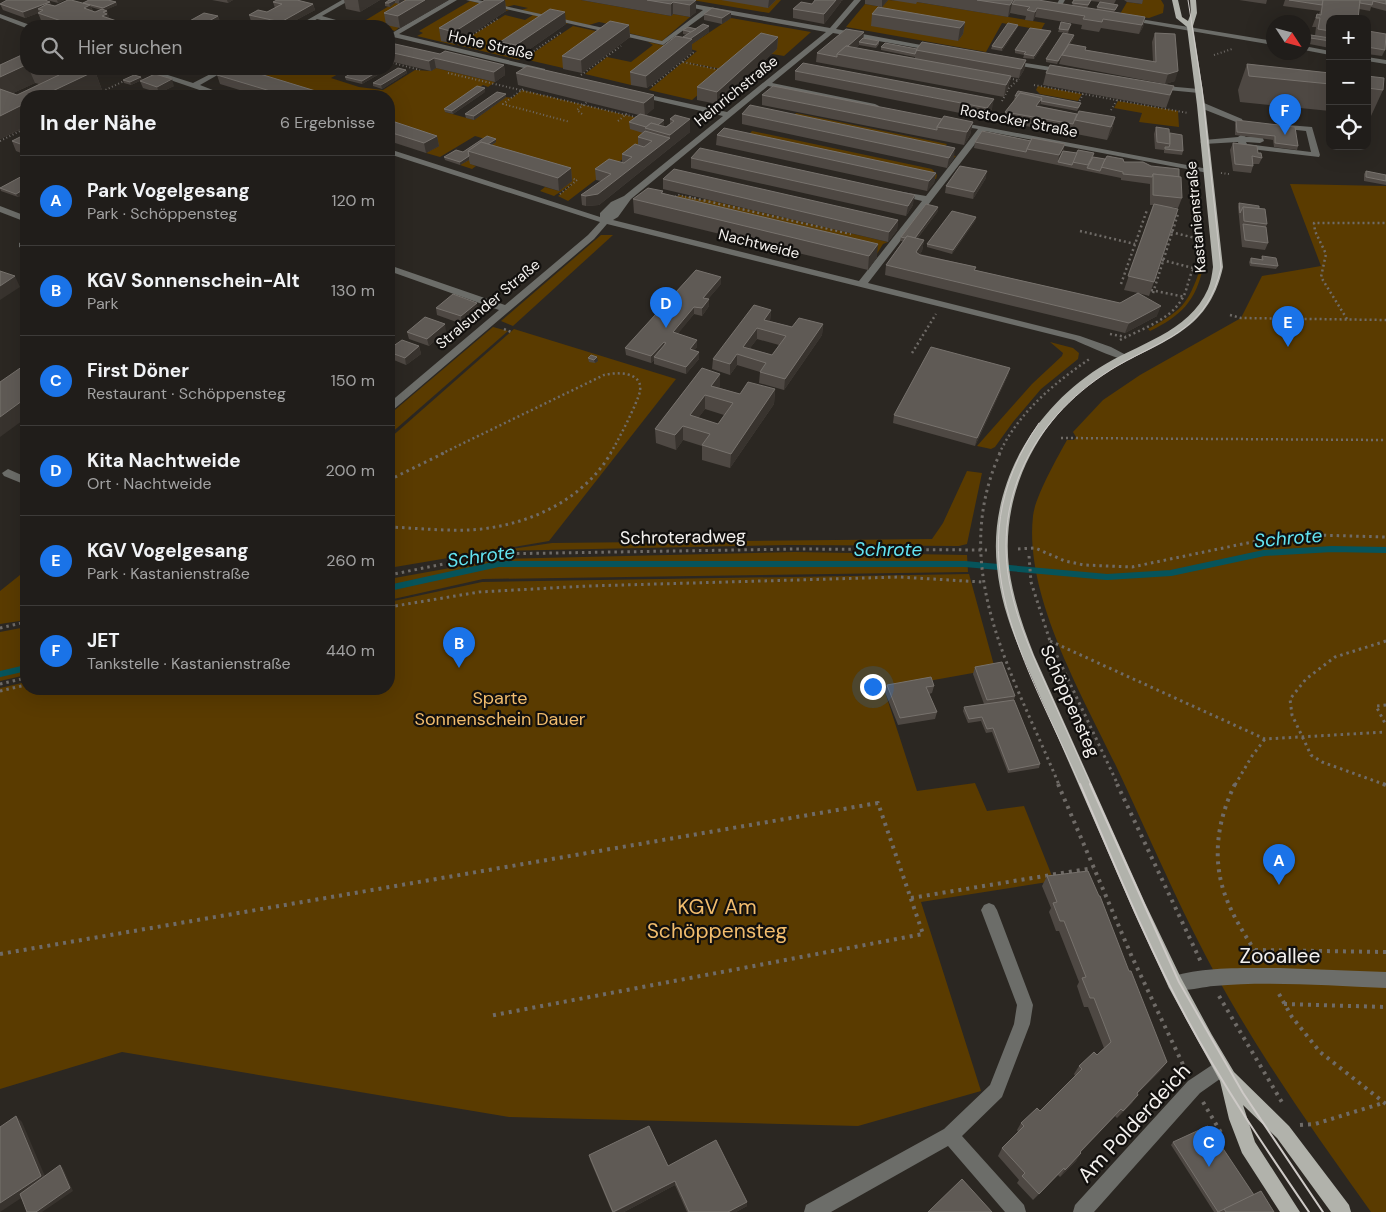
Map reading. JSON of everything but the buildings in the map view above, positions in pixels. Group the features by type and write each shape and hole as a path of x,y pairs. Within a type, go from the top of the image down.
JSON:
{"main road":[{"name":"Kastanienstraße","path":"1175,0 1179,18 1190,28"},
{"name":"Kastanienstraße","path":"1124,358 1180,329 1200,311 1211,295 1218,267 1199,91 1190,28 1194,13 1193,0"},
{"name":"Schöppensteg","path":"1124,358 1073,392 1052,413 1028,445 1018,465 1004,511 1002,554 1005,582 1015,623 1028,655 1139,907 1175,983 1224,1073 1248,1147 1291,1212"},
{"name":"Schöppensteg","path":"1224,1073 1282,1132 1342,1212"}],"street":[{"path":"311,20 347,0"},
{"name":"Hohe Straße","path":"395,33 454,0"},
{"path":"469,0 663,43 709,9"},
{"path":"659,0 946,50"},
{"name":"Heinrichstraße","path":"604,221 618,212 627,201 627,198 832,30 858,0"},
{"path":"1058,8 1062,0"},
{"path":"1048,6 1067,9"},
{"path":"0,16 20,23"},
{"path":"316,17 329,20"},
{"path":"1123,18 1266,42"},
{"name":"Hohe Straße","path":"395,36 550,73"},
{"path":"1311,49 1326,51"},
{"path":"1002,60 1072,73"},
{"path":"1371,60 1386,62"},
{"path":"160,75 205,90"},
{"path":"193,86 214,75"},
{"path":"767,84 885,108"},
{"path":"1146,86 1199,91"},
{"path":"634,92 729,115"},
{"path":"1200,105 1242,123"},
{"name":"Rostocker Straße","path":"944,120 1208,171"},
{"path":"1242,138 1243,146 1316,155 1309,129 1266,124"},
{"path":"862,284 926,199 983,128"},
{"path":"1204,142 1242,138 1274,144"},
{"path":"690,146 702,150"},
{"path":"1296,146 1314,148"},
{"name":"Nachtweide","path":"395,153 604,221 1077,338 1107,349 1124,358"},
{"path":"889,191 926,199"},
{"path":"0,209 20,217"},
{"name":"Stralsunder Straße","path":"395,403 591,237 604,221"},
{"path":"395,270 506,308"},
{"path":"8,474 20,479"},
{"path":"813,1212 950,1135 996,1091 1024,1020 1025,1005 989,910"},
{"name":"Zooallee","path":"1175,983 1209,978 1269,976 1386,980"},
{"name":"Am Polderdeich","path":"1082,1212 1194,1087 1224,1073"},
{"path":"950,1135 1017,1212"}],"path":[{"path":"464,41 488,24 513,10"},
{"path":"527,56 574,23"},
{"path":"581,75 633,36"},
{"path":"646,91 694,52"},
{"path":"682,62 726,71"},
{"path":"395,63 419,69"},
{"path":"395,70 402,66"},
{"path":"448,73 640,118"},
{"path":"1002,101 1009,88 1024,74"},
{"path":"999,76 1018,80"},
{"path":"105,90 126,80"},
{"path":"1034,85 1188,113"},
{"path":"525,87 503,104 570,122"},
{"path":"1078,104 1083,94"},
{"path":"507,95 513,96"},
{"path":"1111,110 1117,100"},
{"path":"582,114 577,110 587,102"},
{"path":"605,110 608,107"},
{"path":"618,121 629,112"},
{"path":"0,141 20,131"},
{"path":"555,197 577,180 567,178"},
{"path":"670,199 679,195 851,234"},
{"path":"1121,284 1147,210"},
{"path":"1178,214 1153,291 1185,297"},
{"path":"1346,319 1321,278 1326,255 1314,223 1386,222"},
{"path":"1080,231 1135,244"},
{"name":"Kastanienstraße","path":"1123,339 1160,320 1174,310 1185,297 1194,268 1198,264 1199,239 1172,232"},
{"path":"1162,261 1194,268"},
{"path":"912,353 937,311"},
{"path":"1230,315 1241,318 1386,320"},
{"path":"395,477 604,375 623,373 635,377 639,382 640,392 606,460 592,479 569,498 525,519 488,528 470,530 395,527"},
{"path":"1061,438 1386,440"},
{"path":"1030,548 1035,548 1078,564 1132,567 1276,537 1315,535 1386,536"},
{"name":"Schroteradweg","path":"395,574 493,554 796,549 979,552 982,580"},
{"name":"Schöppensteg","path":"1029,556 1031,582 1050,641 1197,955"},
{"path":"395,606 479,592 588,586 899,577 982,580 1007,659 1093,868 1134,964 1186,1070"},
{"path":"0,628 20,623"},
{"path":"1050,641 1265,738 1386,732"},
{"path":"1386,641 1335,657 1306,679 1290,699 1292,715 1311,755 1322,762 1386,785"},
{"path":"0,684 20,679"},
{"path":"0,691 20,686"},
{"path":"1386,706 1376,706 1386,725"},
{"path":"1265,738 1248,758 1219,826 1216,864 1226,900 1292,1017 1320,1052 1385,1104"},
{"path":"0,954 878,803 923,934 489,1016"},
{"path":"911,898 1093,868"},
{"path":"1255,950 1386,952"},
{"path":"1284,1004 1386,1008"},
{"path":"1225,1007 1285,1107"},
{"path":"1202,1102 1225,1139"},
{"path":"1294,1120 1298,1126 1315,1124 1385,1104"}],"green space":[{"path":"399,0 429,0 395,31 395,20 366,20"},
{"path":"495,0 581,0 671,16 673,14 690,17 662,41 620,31 628,28 599,22 589,25 521,10 528,8 514,5 506,7"},
{"path":"692,0 781,0 769,13"},
{"path":"888,0 917,2 1045,23 1041,30 1002,23 986,52 846,27 865,4 882,7"},
{"path":"1143,0 1161,0 1164,5 1163,13 1149,18 1120,14 1127,2 1141,4"},
{"path":"470,1 509,10 492,8 442,41 456,44 454,45 417,36 423,33 419,31"},
{"path":"505,15 525,20 533,15 568,23 551,21 502,54 521,59 519,60 457,45"},
{"path":"731,18 811,32 784,56 772,54 726,70 684,62 697,51 686,48"},
{"path":"573,26 609,34 563,68 524,59"},
{"path":"648,42 676,48 631,85 585,74 607,57 631,62 653,45"},
{"path":"683,62 725,71 692,100 649,90"},
{"path":"436,68 495,82 488,87 483,85 445,112 474,120 506,97 512,98 522,90 642,119 654,135 568,201 558,196 575,182 554,196 540,191 545,187 559,191 572,181 470,164 476,166 472,169 460,165 495,142 475,136 440,157 426,153 439,146 395,131 395,90 383,90 415,70 431,71"},
{"path":"264,75 336,75 331,78 359,87 383,90 289,90 255,80"},
{"path":"1038,86 1082,94 1078,101 1040,94 1036,90"},
{"path":"1118,101 1178,111 1179,127 1139,122 1142,113 1114,108"},
{"path":"796,113 947,144 940,153 956,156 954,158 786,123"},
{"path":"752,131 932,169 937,175 936,179 745,139"},
{"path":"1290,184 1386,186 1386,1212 1371,1212 1347,1179 1277,1076 1213,970 1073,678 1047,612 1038,579 1033,547 1033,516 1047,478 1067,440 1074,440 1076,437 1073,432 1103,400 1140,375 1241,318 1262,276 1321,266"},
{"path":"680,195 888,242 883,244 875,257 672,199"},
{"path":"601,235 613,235 513,326 501,321"},
{"path":"1203,267 1196,289 1185,306 1179,313 1150,331 1148,329 1176,312 1182,306 1191,291 1200,269"},
{"path":"493,327 508,331 395,430 395,410"},
{"path":"514,329 676,379 549,541 395,567 395,434"},
{"path":"1050,342 1073,348 1079,353 1078,359 1041,389 995,447 991,449 977,446 1032,384 1062,356 1063,353"},
{"path":"967,471 982,473 967,544 959,546 789,545 497,551 552,543 932,539 943,523"},
{"path":"795,552 967,555 968,572 483,579 395,599 395,578 500,559"},
{"name":"KGV Am Schöppensteg","path":"969,574 995,669 884,689 917,791 975,783 987,811 1024,806 1054,881 921,902 981,1091 858,1126 509,1117 122,1052 0,1089 0,688 20,683 20,695 395,695 395,601 482,582"},
{"path":"20,575 20,621 0,624 0,591"},
{"path":"20,628 20,676 0,681 0,632"}],"waterway":[{"name":"Schrote","path":"395,587 498,564 965,564 1107,577 1171,573 1264,553 1332,549 1386,550"},
{"name":"Schrote","path":"0,674 20,669"}],"tram line":[{"path":"1091,785 1036,662 1017,614 1011,590 1006,554 1008,519 1015,487 1028,456 1046,428 1069,402 1096,380 1126,361 1173,336 1186,326 1198,316 1215,287 1221,268 1202,89 1188,0"},
{"path":"1039,423 1013,471 1000,517 999,562 1006,606 1020,650 1080,785"},
{"path":"1080,784 1144,932 1187,1019 1230,1093 1309,1212"},
{"path":"1090,784 1179,982 1243,1093 1323,1212"}],"place":[{"name":"JET","path":"1285,135"},
{"name":"Kita Nachtweide","path":"666,328"},
{"name":"KGV Vogelgesang","path":"1288,347"},
{"name":"KGV Sonnenschein-Alt","path":"459,668"},
{"name":"Park Vogelgesang","path":"1279,885"},
{"name":"First Döner","path":"1209,1167"}],"park label":[{"name":"Sparte Sonnenschein Dauer","path":"500,708"}]}
